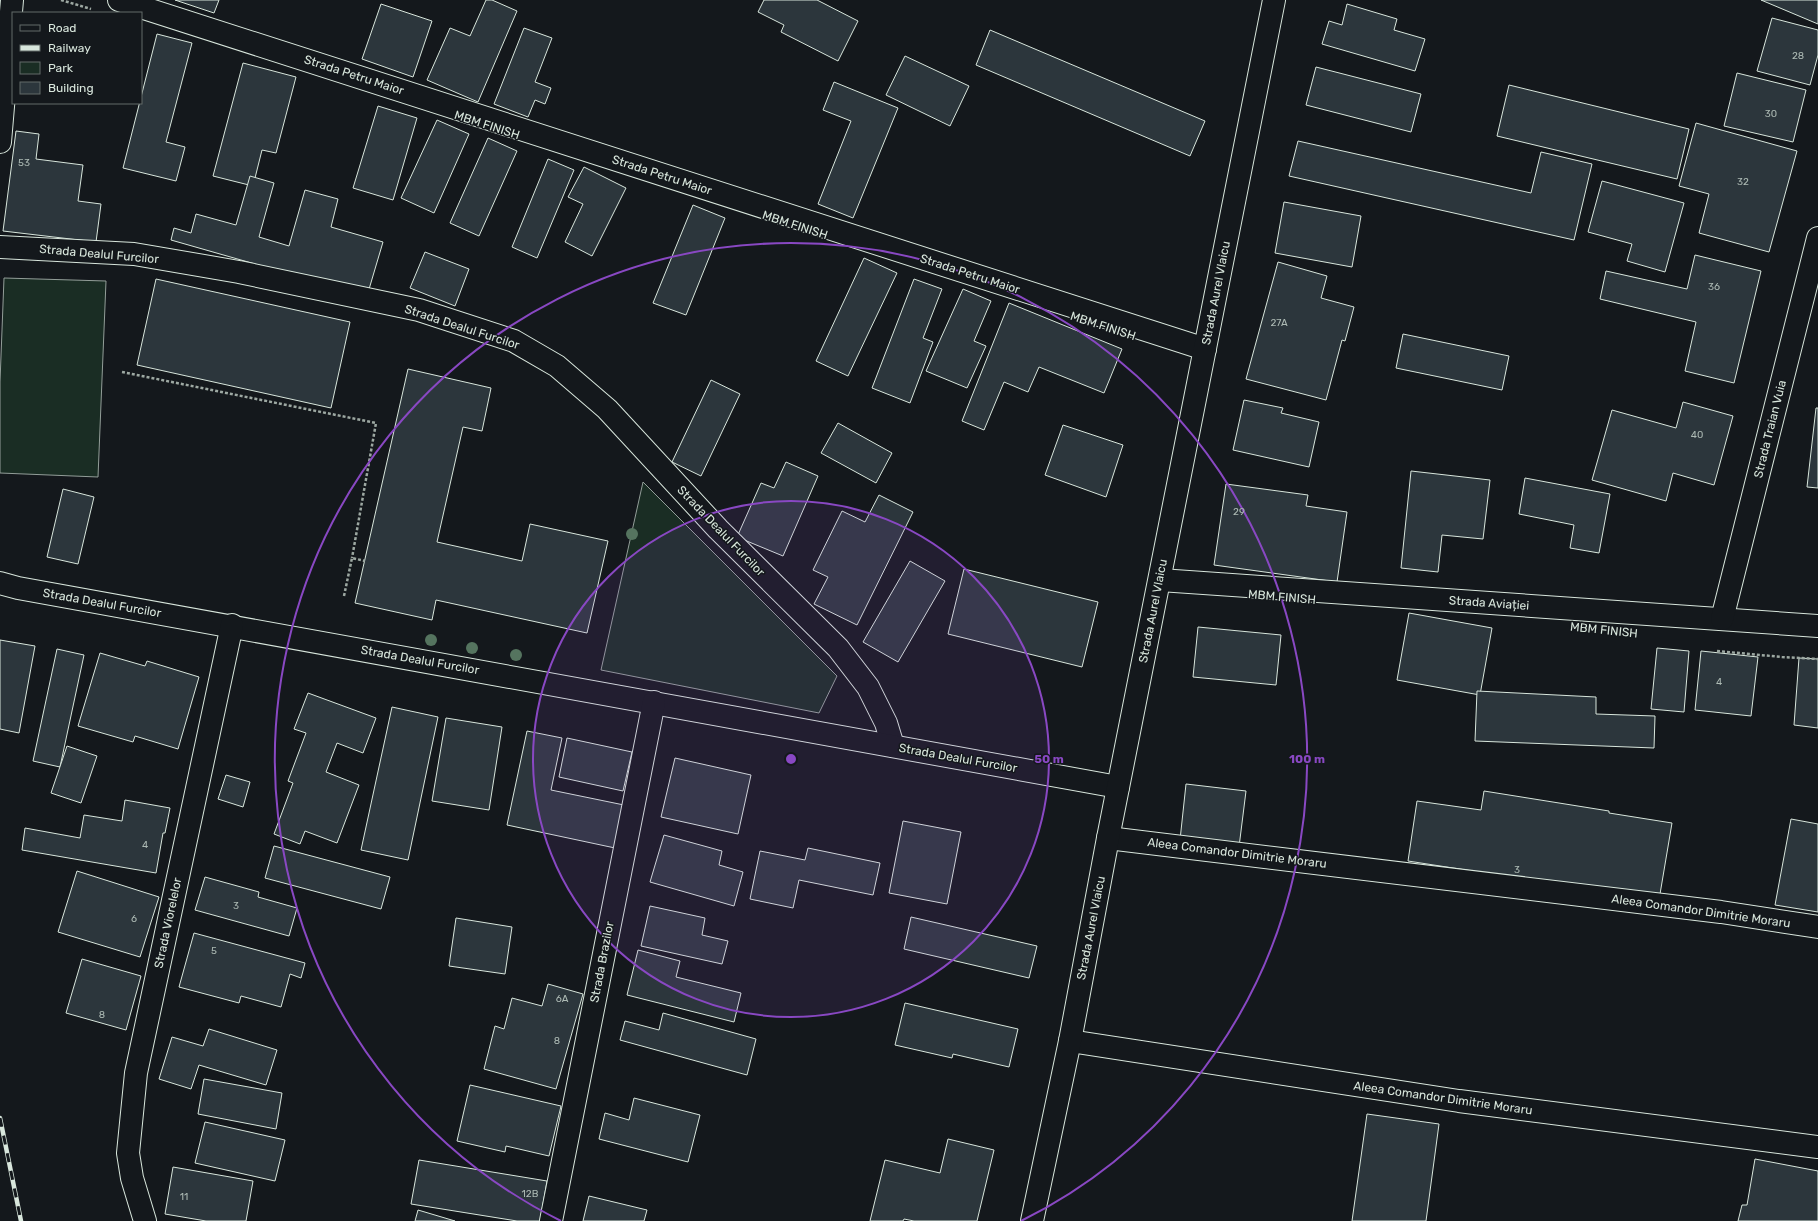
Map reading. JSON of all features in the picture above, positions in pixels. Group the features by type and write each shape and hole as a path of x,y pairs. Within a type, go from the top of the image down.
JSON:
{"street":[{"path":"0,142 12,0"},
{"name":"Strada Petru Maior","path":"119,0 1205,349"},
{"name":"Strada Aurel Vlaicu","path":"1032,1221 1070,1041 1108,838 1274,0"},
{"name":"Strada Traian Vuia","path":"1722,619 1818,238"},
{"name":"Strada Dealul Furcilor","path":"0,247 134,254 239,272 419,310 514,341 557,366 606,408 718,529 838,648 868,687 886,723 893,746"},
{"name":"Strada Aviației","path":"1160,580 1818,626"},
{"name":"Strada Dealul Furcilor","path":"9,585 1118,787"},
{"name":"Strada Viorelelor","path":"145,1221 132,1178 128,1153 136,1073 232,625"},
{"name":"Strada Brazilor","path":"551,1221 654,702"},
{"name":"Aleea Comandor Dimitrie Moraru","path":"1108,838 1721,912 1818,927"},
{"name":"Aleea Comandor Dimitrie Moraru","path":"1070,1041 1459,1101 1818,1147"}],"path":[{"path":"61,0 96,11"},
{"path":"122,372 376,423 344,596"},
{"path":"352,558 365,561"},
{"path":"1712,650 1818,659"}],"green space":[{"path":"4,278 106,281 98,477 0,473 0,382"},
{"path":"643,482 837,676 819,713 601,670"}],"building":[{"path":"175,0 219,0 214,13"},
{"path":"486,0 492,0 517,11 478,102 427,80 450,28 470,36"},
{"path":"764,0 817,0 858,21 838,61 781,32 784,25 758,12"},
{"path":"1761,0 1818,0 1818,24"},
{"path":"381,4 432,21 413,77 362,59"},
{"path":"1347,4 1397,19 1394,30 1425,39 1415,71 1322,44 1329,21 1342,25"},
{"path":"1772,18 1818,30 1818,55 1810,85 1757,71"},
{"path":"524,28 552,38 535,82 551,88 545,104 535,100 528,117 494,104"},
{"path":"990,30 1205,121 1190,156 976,65"},
{"path":"157,34 192,43 166,142 185,147 176,181 123,168 139,104 142,104 142,93"},
{"path":"905,56 969,86 950,126 886,95"},
{"path":"243,63 296,77 276,153 262,150 253,186 213,176"},
{"path":"1316,67 1421,94 1411,132 1306,105"},
{"path":"1737,73 1806,90 1793,142 1724,126"},
{"path":"834,82 898,108 853,218 818,204 851,121 823,110"},
{"path":"1509,85 1689,129 1677,179 1497,136"},
{"path":"378,106 417,118 393,200 353,188"},
{"path":"437,120 469,134 434,213 401,198"},
{"path":"1696,123 1797,151 1769,252 1699,233 1709,194 1679,186"},
{"path":"16,131 39,134 36,159 83,165 78,201 101,204 96,242 3,231"},
{"path":"488,138 517,151 479,236 450,223"},
{"path":"1298,141 1531,193 1541,152 1592,164 1574,240 1289,176"},
{"path":"548,159 574,170 537,258 512,247"},
{"path":"584,167 626,188 592,256 565,242 583,204 568,197"},
{"path":"250,176 274,183 259,237 289,246 305,190 338,199 331,227 383,242 367,296 171,240 174,228 191,233 196,214 236,225"},
{"path":"1602,181 1684,203 1665,272 1627,261 1632,244 1588,232"},
{"path":"1284,202 1361,216 1352,267 1275,253"},
{"path":"693,205 725,218 686,315 653,303"},
{"path":"425,252 469,269 455,306 410,288"},
{"path":"1695,255 1761,271 1734,383 1685,371 1696,322 1600,299 1606,271 1687,289"},
{"path":"864,258 897,273 848,376 816,361"},
{"path":"1278,262 1327,276 1321,298 1354,307 1345,341 1342,340 1326,400 1246,379"},
{"path":"156,279 350,322 331,408 137,365"},
{"path":"914,279 942,289 923,338 933,342 910,403 872,388"},
{"path":"963,289 991,301 974,341 986,346 967,388 926,371"},
{"path":"1009,303 1122,349 1104,393 1039,367 1028,392 1004,382 984,430 962,421"},
{"path":"1403,334 1509,356 1502,390 1396,368"},
{"path":"408,369 491,388 482,431 463,427 437,542 522,561 530,524 608,541 587,633 436,600 432,620 355,603"},
{"path":"711,380 740,394 701,476 672,462"},
{"path":"1244,400 1283,408 1281,413 1319,422 1309,467 1233,450"},
{"path":"1683,402 1733,416 1714,485 1673,473 1666,501 1592,480 1612,410 1676,428"},
{"path":"1816,408 1818,408 1818,488 1807,487"},
{"path":"838,423 892,453 876,483 821,453"},
{"path":"1063,425 1123,445 1106,497 1045,475"},
{"path":"786,462 818,476 783,556 737,537 761,483 774,488"},
{"path":"1411,471 1490,480 1483,539 1442,535 1438,572 1401,568"},
{"path":"1525,478 1610,494 1599,553 1570,548 1574,525 1519,514"},
{"path":"1226,484 1308,495 1306,506 1347,512 1337,582 1214,565"},
{"path":"63,489 94,497 78,564 47,557"},
{"path":"879,495 913,512 857,625 814,604 828,577 813,570 842,511 865,522"},
{"path":"910,561 945,581 898,662 863,642"},
{"path":"964,569 1098,602 1082,667 948,634"},
{"path":"1409,613 1492,628 1480,695 1397,680"},
{"path":"1198,627 1281,635 1276,685 1193,677"},
{"path":"0,640 35,646 19,733 0,729"},
{"path":"1657,648 1689,651 1684,712 1651,709"},
{"path":"57,649 84,655 60,767 33,761"},
{"path":"1701,651 1758,657 1751,716 1695,710"},
{"path":"100,653 145,666 147,661 199,677 178,749 135,736 133,742 78,726"},
{"path":"1799,658 1818,659 1818,728 1794,725"},
{"path":"1477,691 1596,697 1596,714 1655,716 1654,748 1475,741"},
{"path":"308,693 376,718 363,753 337,743 326,772 359,785 337,843 305,831 300,844 274,834 293,783 288,781 306,733 294,729"},
{"path":"392,707 438,717 408,860 361,850"},
{"path":"446,718 502,727 489,810 432,801"},
{"path":"527,731 562,738 551,790 624,805 615,848 507,825"},
{"path":"567,738 632,752 623,791 559,777"},
{"path":"67,746 97,756 81,803 51,793"},
{"path":"675,758 751,775 738,834 661,817"},
{"path":"226,775 250,782 243,807 218,799"},
{"path":"1186,784 1246,791 1239,847 1180,840"},
{"path":"1484,791 1609,811 1609,813 1672,823 1659,900 1408,861 1417,801 1481,810"},
{"path":"125,800 170,808 165,833 163,833 156,873 22,850 25,828 80,838 84,815 122,821"},
{"path":"1791,819 1818,824 1818,912 1775,905"},
{"path":"903,821 961,832 947,904 889,893"},
{"path":"664,835 722,851 719,865 743,872 734,906 650,882"},
{"path":"274,846 390,877 381,909 265,878"},
{"path":"808,848 880,863 873,895 799,880 793,908 750,899 760,851 805,860"},
{"path":"77,871 159,897 140,957 58,932"},
{"path":"205,877 259,892 258,897 297,908 289,936 195,910"},
{"path":"650,906 705,918 702,935 728,941 722,964 641,946"},
{"path":"911,917 1037,946 1029,978 904,949"},
{"path":"456,918 512,927 505,974 449,966"},
{"path":"194,933 305,963 301,978 290,974 281,1007 241,996 239,1003 179,987"},
{"path":"638,950 680,961 676,977 741,993 734,1022 627,995"},
{"path":"82,959 141,976 126,1030 66,1013"},
{"path":"548,984 583,994 556,1089 484,1069 495,1026 504,1029 512,998 542,1006"},
{"path":"905,1003 1018,1029 1009,1067 953,1054 952,1058 895,1045"},
{"path":"663,1013 756,1039 747,1075 620,1040 625,1021 659,1030"},
{"path":"209,1029 277,1050 266,1085 199,1065 191,1089 159,1079 172,1037 203,1046"},
{"path":"204,1079 282,1093 276,1129 198,1114"},
{"path":"470,1085 561,1106 549,1156 506,1146 505,1152 457,1141"},
{"path":"634,1098 700,1115 688,1162 599,1139 605,1113 629,1120"},
{"path":"1367,1114 1439,1124 1426,1221 1352,1221"},
{"path":"205,1122 285,1140 275,1181 195,1163"},
{"path":"948,1139 994,1150 977,1221 914,1221 904,1219 903,1221 870,1221 885,1160 940,1173"},
{"path":"1755,1159 1818,1171 1818,1221 1738,1221 1742,1205 1747,1205"},
{"path":"419,1160 547,1181 540,1221 517,1221 411,1204"},
{"path":"173,1167 253,1181 246,1221 206,1221 165,1214"},
{"path":"589,1196 647,1210 644,1221 583,1221"},
{"path":"418,1210 455,1221 415,1221"}],"railway":[{"path":"0,1118 21,1221"}]}
